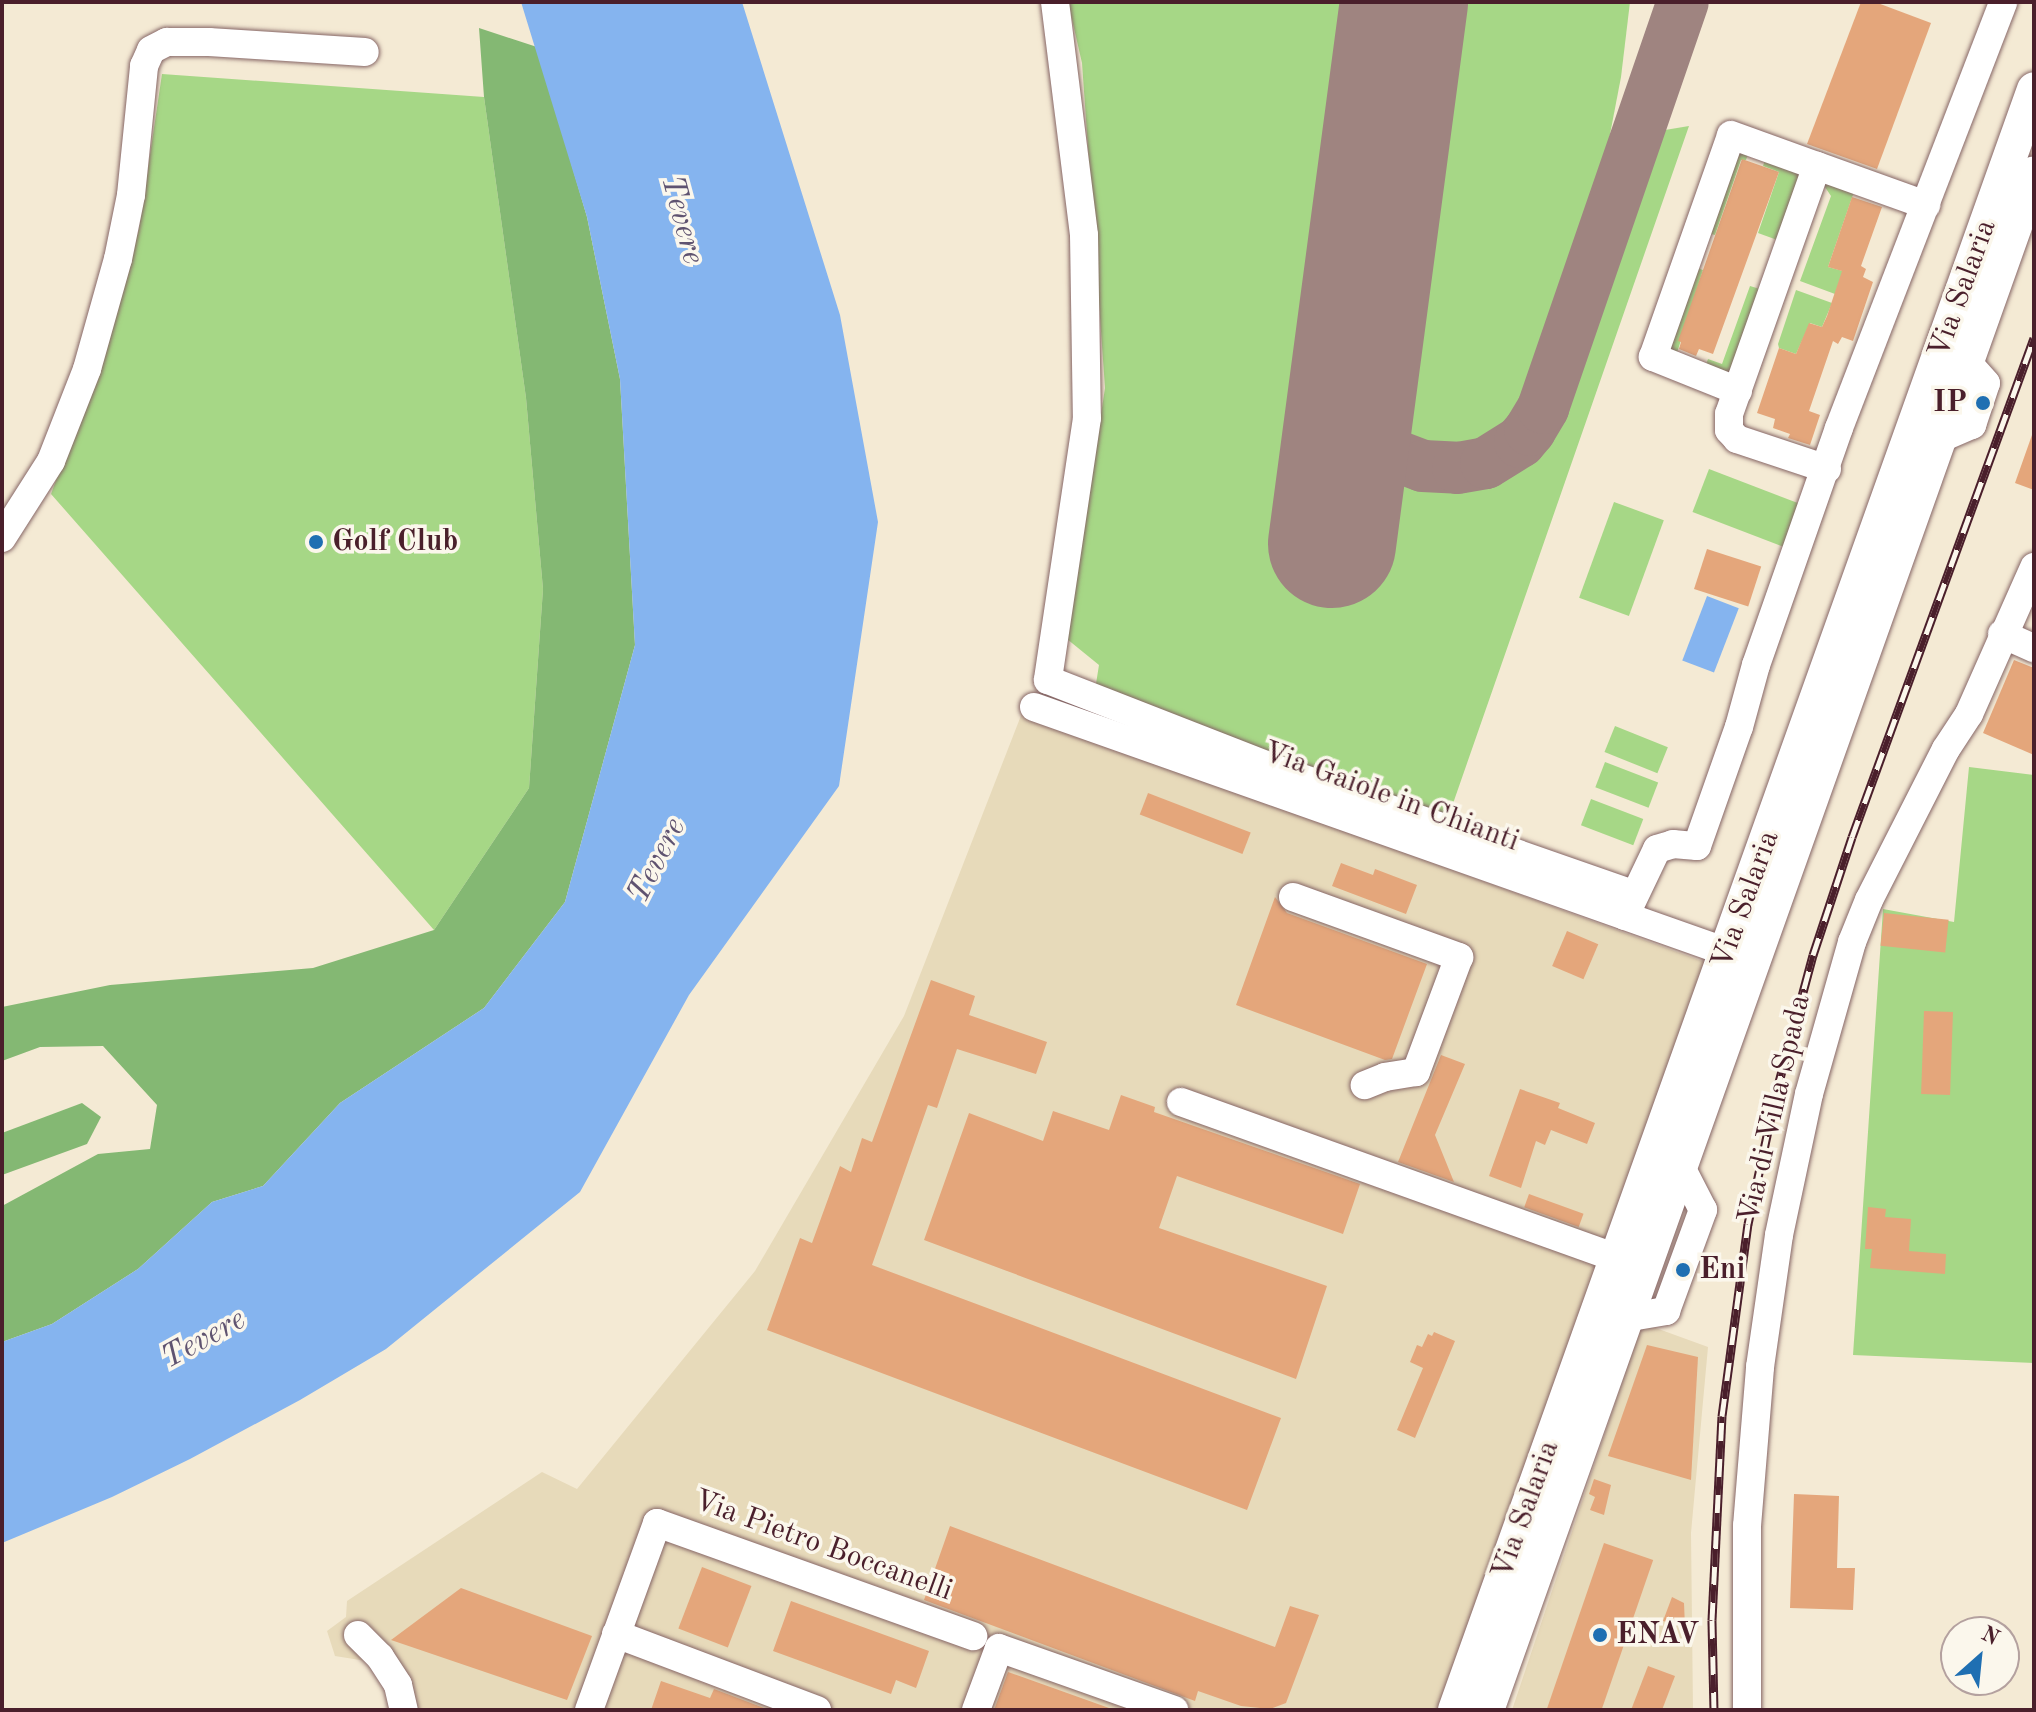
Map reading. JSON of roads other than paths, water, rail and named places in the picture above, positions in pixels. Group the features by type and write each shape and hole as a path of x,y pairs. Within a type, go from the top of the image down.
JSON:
{"main road":[{"name":"Via Salaria","path":"1455,1710 2034,89"},
{"name":"Via Salaria","path":"1487,1710 2034,173"}],"street":[{"path":"1055,2 1084,235 1087,418 1048,680 1629,905 1657,849 1673,844 1697,846 1839,428 2003,2"},
{"path":"2,538 51,461 87,369 118,259 131,195 144,66 151,50 167,42 209,42 365,52"},
{"path":"1738,391 1653,357 1731,135 1926,205"},
{"path":"1817,166 1729,414 1729,430 1737,439 1827,469"},
{"name":"Via di Villa Spada","path":"1747,1710 1747,1526 1760,1367 1779,1235 1803,1119 1860,920 1903,830 1969,714 2034,567"},
{"path":"2002,634 2034,648"},
{"name":"Via Gaiole in Chianti","path":"1034,707 1629,905 1727,952"},
{"path":"1293,897 1459,957 1416,1072 1385,1077 1365,1085"},
{"path":"1181,1102 1616,1258"},
{"name":"Via Pietro Boccanelli","path":"589,1710 657,1523 973,1636"},
{"path":"616,1634 817,1710"},
{"path":"358,1635 380,1657 398,1685 404,1710"},
{"path":"976,1710 999,1648 1174,1710"}],"water":[{"name":"Tevere","path":"521,2 742,2 840,315 878,522 839,786 689,995 580,1192 386,1349 190,1459 112,1497 2,1543 2,1342 52,1324 138,1269 212,1202 263,1186 340,1103 484,1008 565,902 635,645 620,379 587,217"},
{"path":"1707,596 1739,608 1714,673 1682,660"}],"railway":[{"path":"1714,1710 1712,1620 1722,1416 1748,1224 1776,1093 1813,955 1852,837 2034,338"}],"place":[{"name":"IP","path":"1983,403"},
{"name":"Golf Club","path":"316,542"},
{"name":"Eni","path":"1683,1270"},
{"name":"ENAV","path":"1600,1635"}]}
